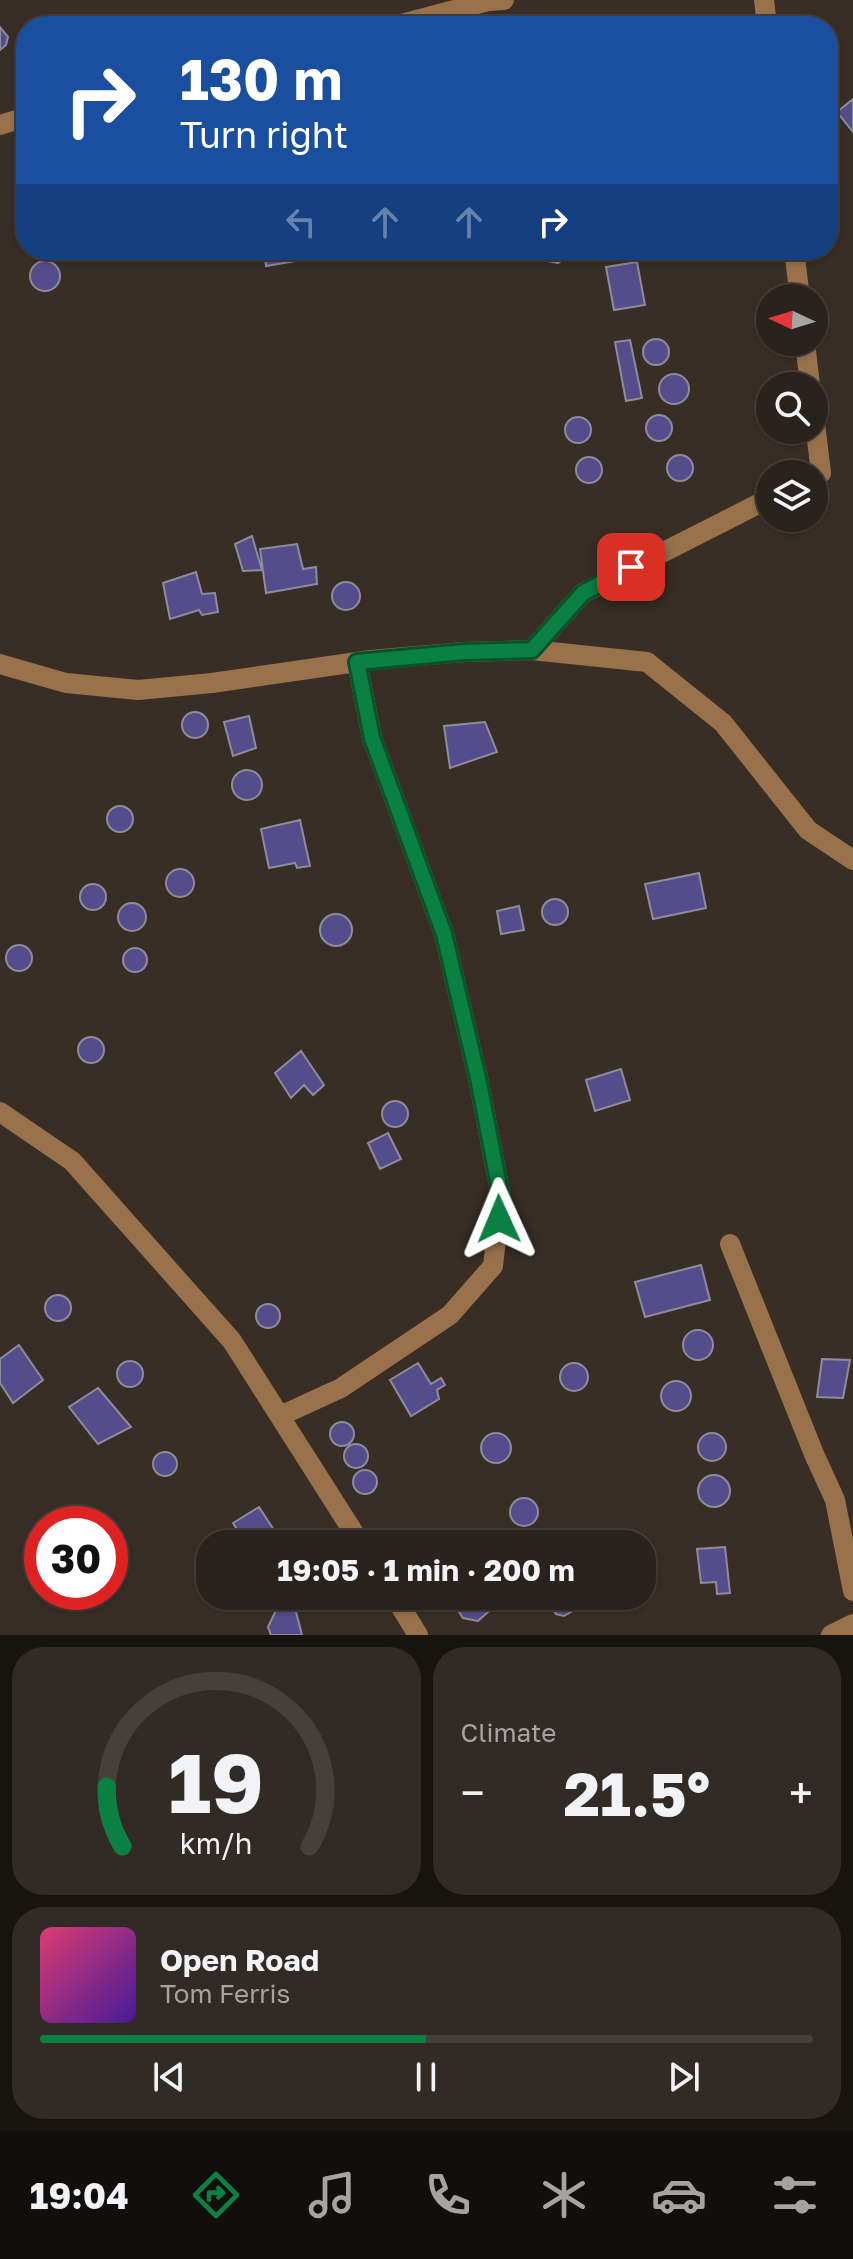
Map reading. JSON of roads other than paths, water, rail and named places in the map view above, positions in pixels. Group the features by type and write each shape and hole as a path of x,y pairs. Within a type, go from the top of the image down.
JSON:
{"street":[{"path":"432,16 488,1 504,0"},
{"path":"795,260 798,284"},
{"path":"532,650 583,593 756,505"},
{"path":"0,664 66,683 138,690 212,683 357,662 464,652 532,650 647,662 723,723 808,830 853,860"},
{"path":"280,1416 341,1388 450,1315 493,1266 501,1196 478,1078 444,934 372,738 357,662"},
{"path":"0,1112 72,1161 232,1341 352,1530"},
{"path":"730,1244 835,1500 853,1591"},
{"path":"403,1610 418,1635"},
{"path":"831,1635 853,1624"}]}
